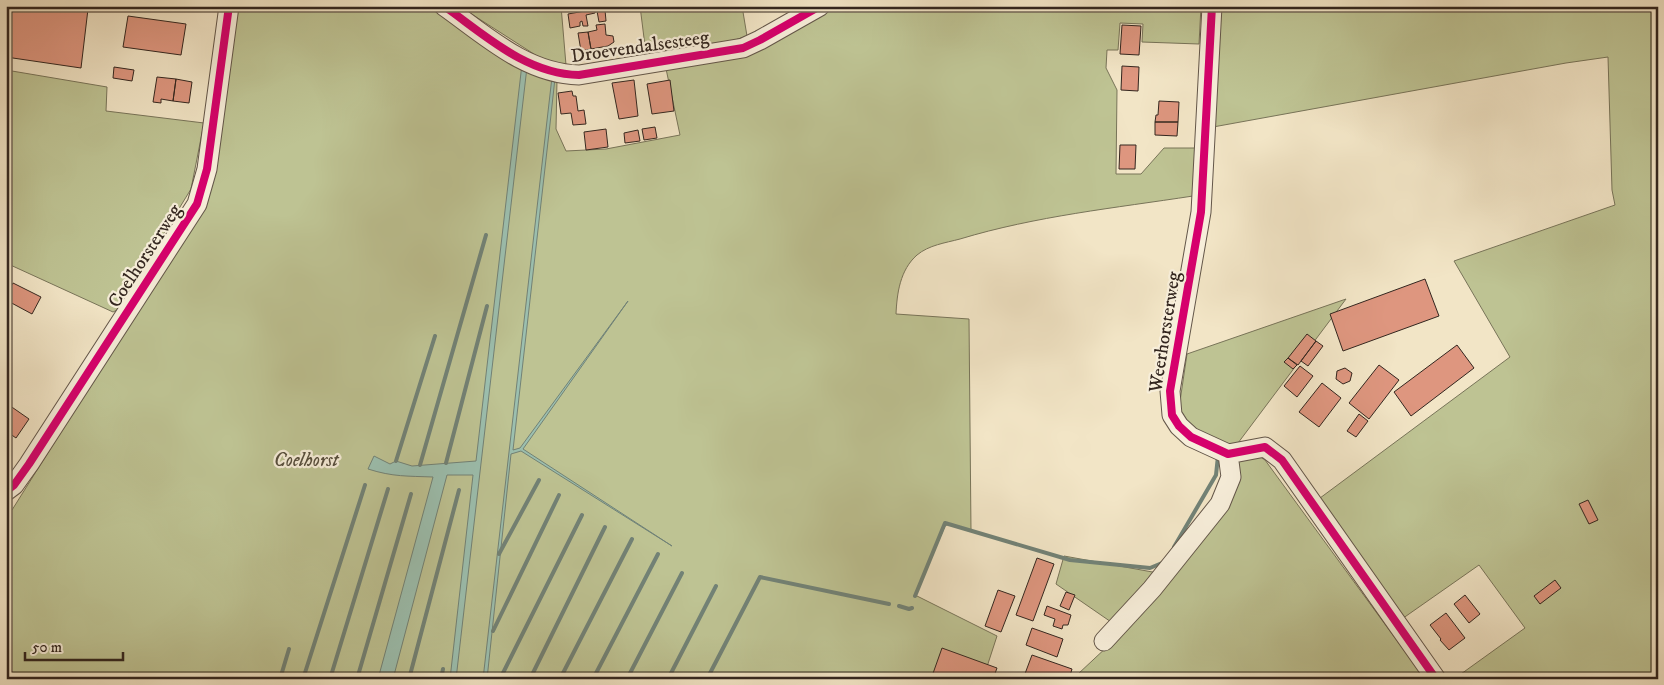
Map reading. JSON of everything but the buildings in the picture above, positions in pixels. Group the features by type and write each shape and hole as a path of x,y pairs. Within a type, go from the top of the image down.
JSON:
{"street":[{"name":"Coelhorsterweg","path":"6,491 14,485 34,456 197,204 207,169 229,6"},
{"name":"Droevendalsesteeg","path":"444,6 533,66 557,73 580,74 743,48 820,6"},
{"name":"Weerhorsterweg","path":"1212,6 1201,212 1170,401 1172,415 1184,432 1228,454"},
{"path":"1104,641 1152,589 1220,504 1231,477 1228,454 1265,447 1282,460 1436,679"}],"green space":[{"name":"Coelhorst","path":"236,6 436,6 532,74 557,80 556,129 566,151 606,149 680,135 665,64 787,32 830,6 1201,6 1199,44 1142,42 1143,24 1120,23 1118,50 1107,50 1106,68 1117,90 1116,174 1141,174 1164,148 1195,148 1193,196 1047,218 937,245 917,255 911,261 900,282 896,314 969,319 971,531 948,524 945,526 915,595 997,636 983,679 6,679 6,504 12,510 200,210"},
{"path":"459,6 561,6 566,65 549,62 537,56"},
{"path":"640,6 742,6 747,36 732,41 646,54"},
{"path":"1218,6 1658,6 1658,679 1454,679 1525,628 1479,565 1399,621 1316,501 1510,357 1454,261 1615,205 1612,190 1608,57 1213,127"},
{"path":"6,70 107,87 106,111 204,123 191,189 117,310 113,312 6,263"},
{"path":"1346,299 1313,343 1308,340 1290,363 1295,367 1235,447 1225,448 1185,424 1179,408 1187,354"},
{"path":"1259,456 1265,460 1425,679 1076,679 1078,674 1124,631 1238,462"},
{"path":"1064,556 1158,573 1114,624 1056,584"}],"shaded area":[{"path":"522,64 527,67 456,679 450,679 473,475 447,475 393,679 378,679 433,477 393,475 368,469 374,456 390,464 396,461 412,466 476,461"},
{"path":"552,77 555,78 513,450 520,448 628,301 523,449 672,546 521,451 511,454 487,679 483,679"}],"waterway":[{"path":"420,465 486,235"},
{"path":"446,463 487,306"},
{"path":"396,461 435,336"},
{"path":"1174,547 1216,475 1218,456"},
{"path":"499,554 539,480"},
{"path":"303,679 365,485"},
{"path":"330,679 388,489"},
{"path":"409,679 459,490"},
{"path":"357,679 411,494"},
{"path":"493,631 559,495"},
{"path":"500,679 582,515"},
{"path":"915,596 945,523 1070,560 1150,568 1162,563"},
{"path":"530,679 605,527"},
{"path":"560,679 632,539"},
{"path":"593,679 658,554"},
{"path":"627,679 682,573"},
{"path":"707,679 760,577 889,604"},
{"path":"668,679 716,586"},
{"path":"899,606 912,608"},
{"path":"280,679 289,649"},
{"path":"441,679 443,669"}],"cycle path":[{"path":"6,491 14,485 29,464 197,204 207,169 229,6"},
{"path":"444,6 507,51 524,60 541,68 579,75 743,48 820,6"},
{"path":"1212,6 1201,212 1170,391 1172,415 1179,426 1191,437 1228,454 1265,447 1282,460 1436,679"}]}
